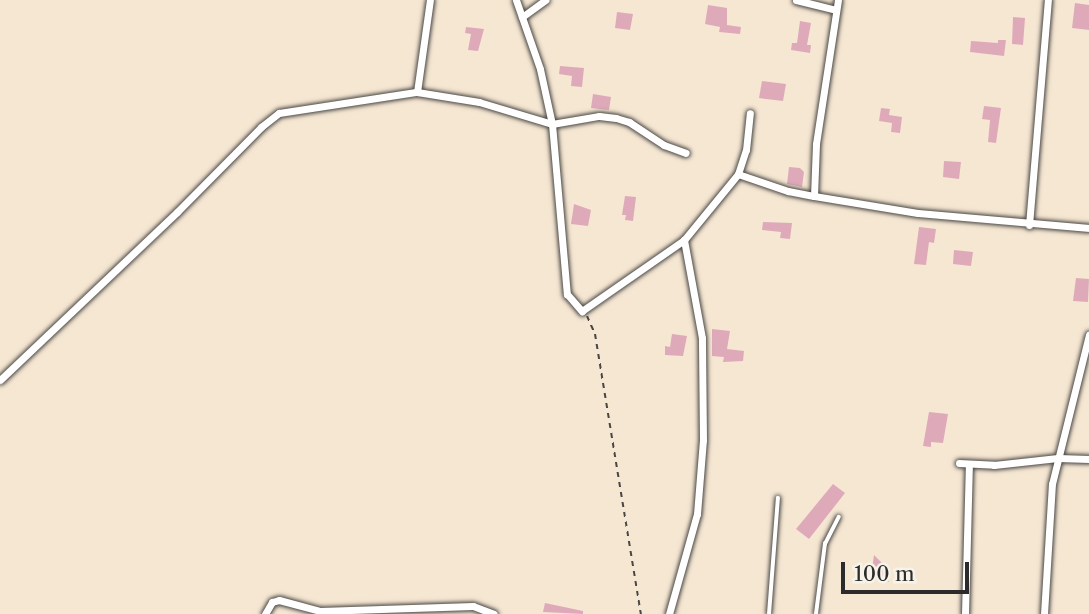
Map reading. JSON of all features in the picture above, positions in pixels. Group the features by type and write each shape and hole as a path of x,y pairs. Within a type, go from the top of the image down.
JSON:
{"street":[{"path":"417,92 430,0"},
{"path":"516,0 540,69 552,124 567,294 582,311 684,240 738,174 746,150 750,113"},
{"path":"522,17 545,0"},
{"path":"796,0 836,10"},
{"path":"814,196 816,144 838,0"},
{"path":"1029,225 1048,0"},
{"path":"0,380 271,117 290,109 417,92 479,102 552,124 599,116 616,118 629,122 664,145 686,153"},
{"path":"738,174 788,191 918,213 1029,225 1089,228"},
{"path":"669,614 697,514 703,440 702,338 684,240"},
{"path":"1044,614 1052,484 1089,335"},
{"path":"959,463 1015,464 1058,458 1089,459"},
{"path":"965,614 969,464"},
{"path":"265,614 272,602 279,600 320,611 473,606 494,614"}],"lane":[{"path":"769,614 778,498"},
{"path":"816,614 825,544 839,517"}],"path":[{"path":"582,311 595,334 641,614"}],"building":[{"path":"1075,3 1089,5 1089,30 1072,28"},
{"path":"708,5 727,8 727,25 741,27 740,34 719,32 720,27 705,24"},
{"path":"617,12 633,14 630,30 615,28"},
{"path":"1013,17 1025,18 1023,45 1012,44"},
{"path":"800,21 811,23 807,45 811,45 810,53 791,50 792,43 797,43"},
{"path":"466,27 484,29 478,51 468,50 471,34 465,33"},
{"path":"998,40 1006,40 1004,56 970,52 971,41 998,43"},
{"path":"560,66 584,68 582,87 571,86 572,76 559,74"},
{"path":"762,81 786,84 783,101 759,98"},
{"path":"593,94 611,97 609,110 591,108"},
{"path":"984,106 1001,108 996,143 988,142 990,120 982,119"},
{"path":"881,108 890,109 889,115 902,117 900,133 891,132 892,123 879,121"},
{"path":"944,161 961,162 959,179 943,177"},
{"path":"789,167 800,168 804,172 802,187 787,184"},
{"path":"625,196 636,197 633,221 625,220 626,215 622,215"},
{"path":"574,204 591,210 588,226 571,224"},
{"path":"763,222 792,223 790,239 780,238 781,232 762,230"},
{"path":"919,227 936,229 934,243 929,242 926,265 914,264"},
{"path":"954,250 973,252 971,266 953,264"},
{"path":"1076,278 1089,279 1088,302 1073,301"},
{"path":"712,329 730,331 727,349 744,351 743,361 723,362 724,357 712,356"},
{"path":"672,334 687,336 683,356 665,355 665,346 670,347"},
{"path":"929,412 948,414 943,443 931,442 931,447 923,446"},
{"path":"833,484 845,493 809,539 796,529"},
{"path":"874,555 885,566 889,582 871,576"},
{"path":"545,603 583,611 583,614 543,612"}]}
